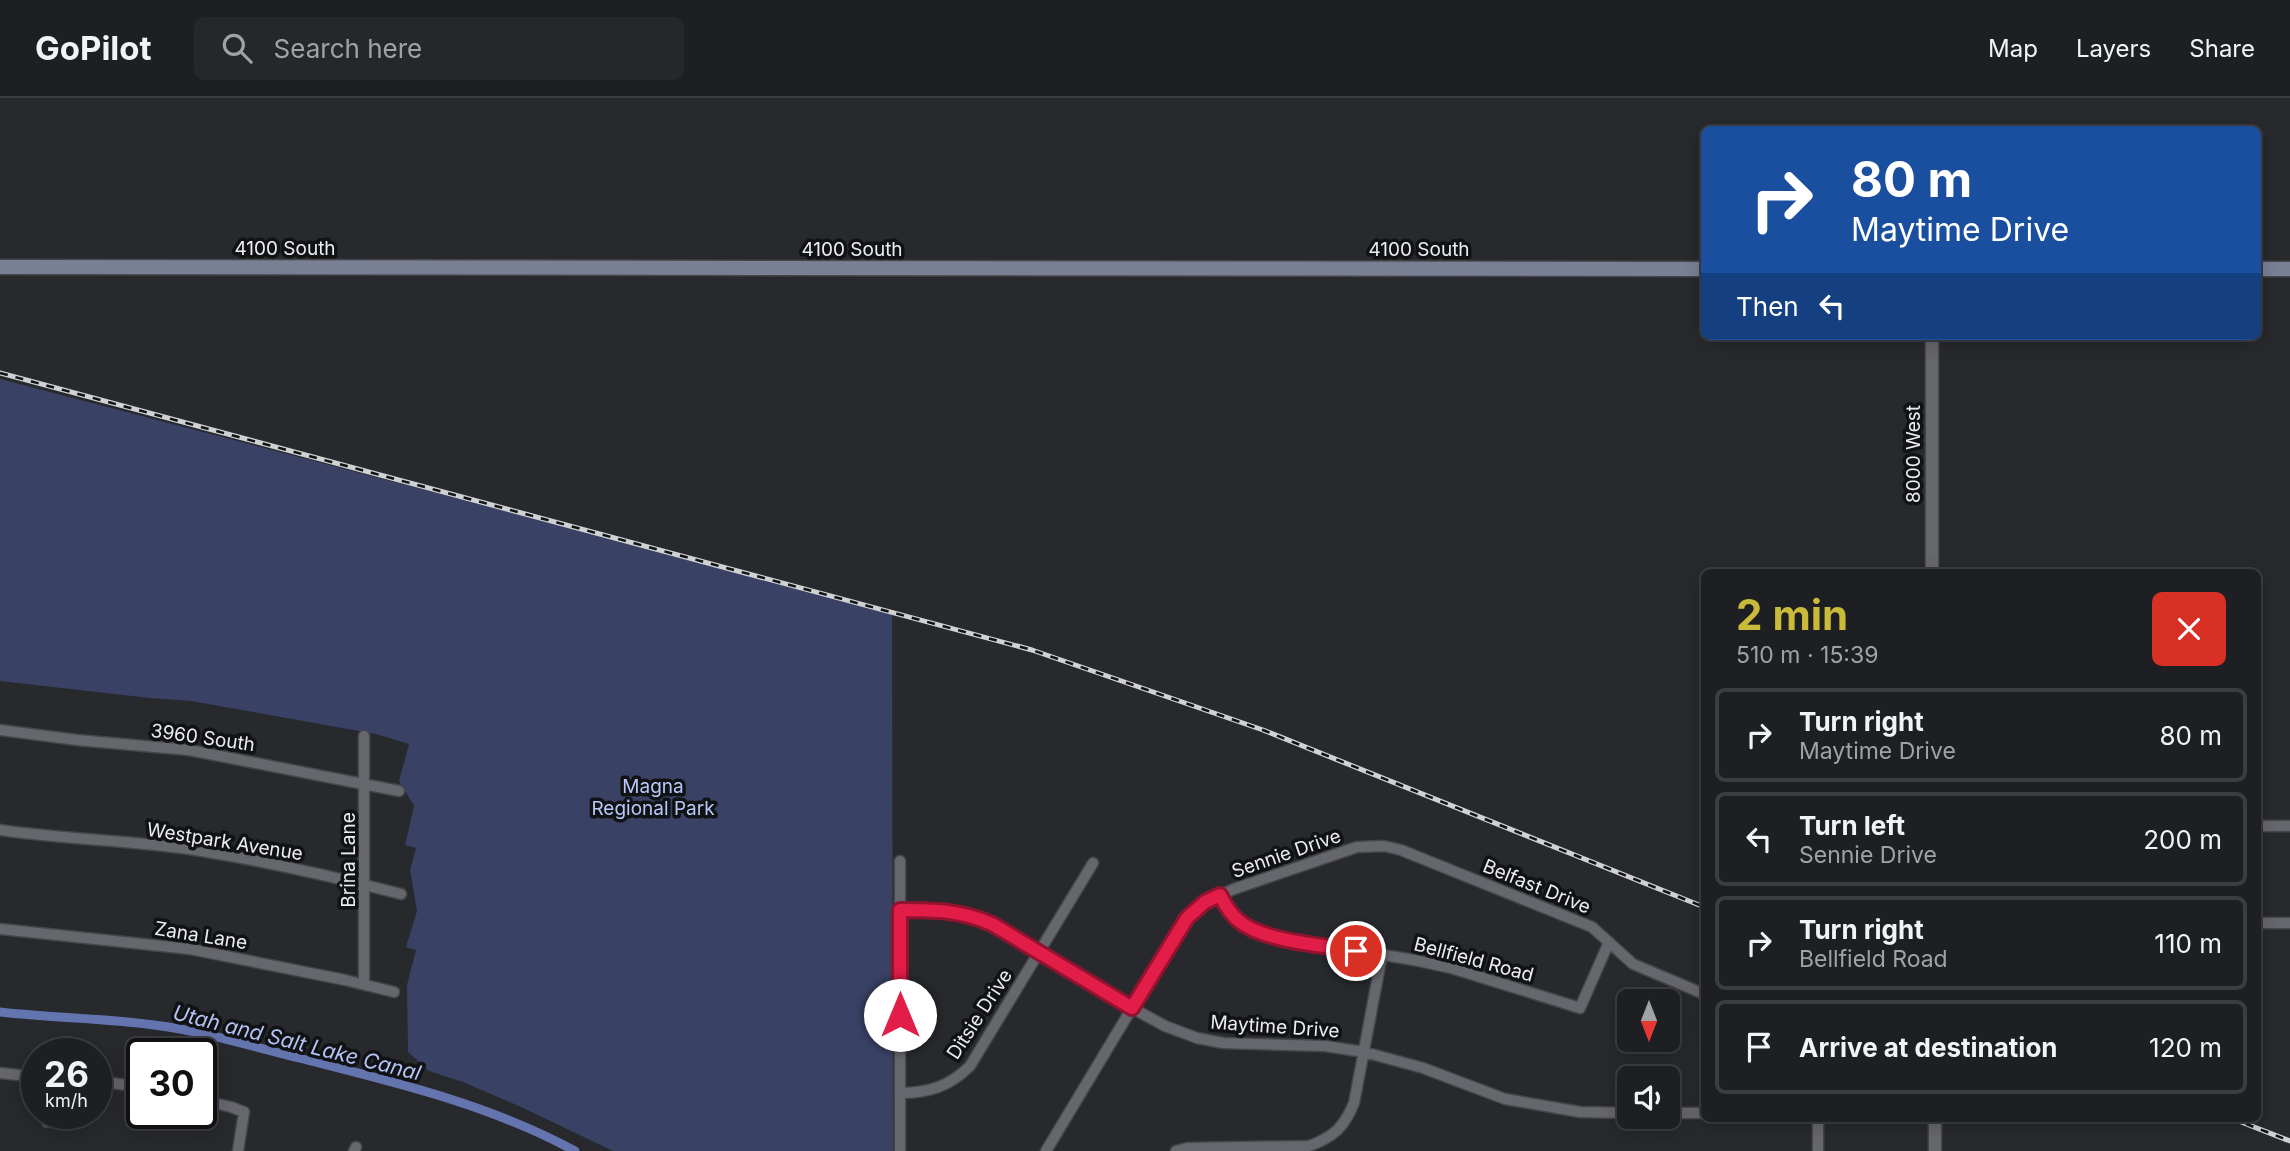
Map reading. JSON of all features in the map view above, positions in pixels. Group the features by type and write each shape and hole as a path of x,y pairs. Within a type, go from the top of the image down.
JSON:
{"main road":[{"name":"4100 South","path":"0,267 1701,269"},
{"path":"2261,269 2290,270"}],"street":[{"name":"8000 West","path":"1932,340 1933,569"},
{"name":"3960 South","path":"0,730 189,750 399,791"},
{"name":"Brina Lane","path":"364,736 364,984"},
{"path":"2261,826 2290,826"},
{"name":"Westpark Avenue","path":"0,830 51,838 202,851 365,884 401,894"},
{"name":"Sennie Drive","path":"1045,1151 1187,918 1205,902 1220,895 1357,847 1384,846"},
{"name":"Belfast Drive","path":"1384,846 1401,850 1592,927 1633,964 1701,993"},
{"path":"900,861 900,1151"},
{"name":"Ditsie Drive","path":"900,1093 931,1091 958,1078 971,1066 1093,863"},
{"name":"Bellfield Road","path":"1220,895 1228,910 1241,923 1256,932 1451,968 1580,1008 1609,942"},
{"name":"Maytime Drive","path":"900,910 946,910 971,915 992,924 1165,1026 1210,1040 1250,1045 1325,1046 1364,1052 1405,1062 1505,1099 1580,1112 1617,1113"},
{"path":"2261,923 2290,923"},
{"name":"Zana Lane","path":"0,929 179,948 394,992"},
{"path":"1176,1151 1197,1148 1309,1146 1324,1141 1335,1133 1347,1119 1354,1103 1382,955"},
{"path":"0,1073 21,1075"},
{"path":"217,1104 244,1112 238,1151"},
{"path":"1680,1113 1701,1113"},
{"path":"1818,1122 1818,1151"},
{"path":"1935,1122 1935,1151"}],"green space":[{"name":"Magna Regional Park","path":"0,379 892,612 893,1151 613,1151 519,1106 429,1071 408,1052 407,985 416,950 406,947 417,911 410,870 416,848 405,845 414,806 399,781 409,744 376,734 191,701 0,681"}],"waterway":[{"name":"Utah and Salt Lake Canal","path":"0,1012 135,1023 226,1039 370,1076 475,1107 542,1134 575,1151"}],"railway":[{"path":"0,373 1032,650 1263,730 1701,906"},
{"path":"2241,1122 2290,1141"}],"route":[{"path":"900,1015 900,910 946,910 971,915 992,924 1132,1008 1187,918 1205,902 1220,895 1228,910 1241,923 1256,932 1356,951"}]}
